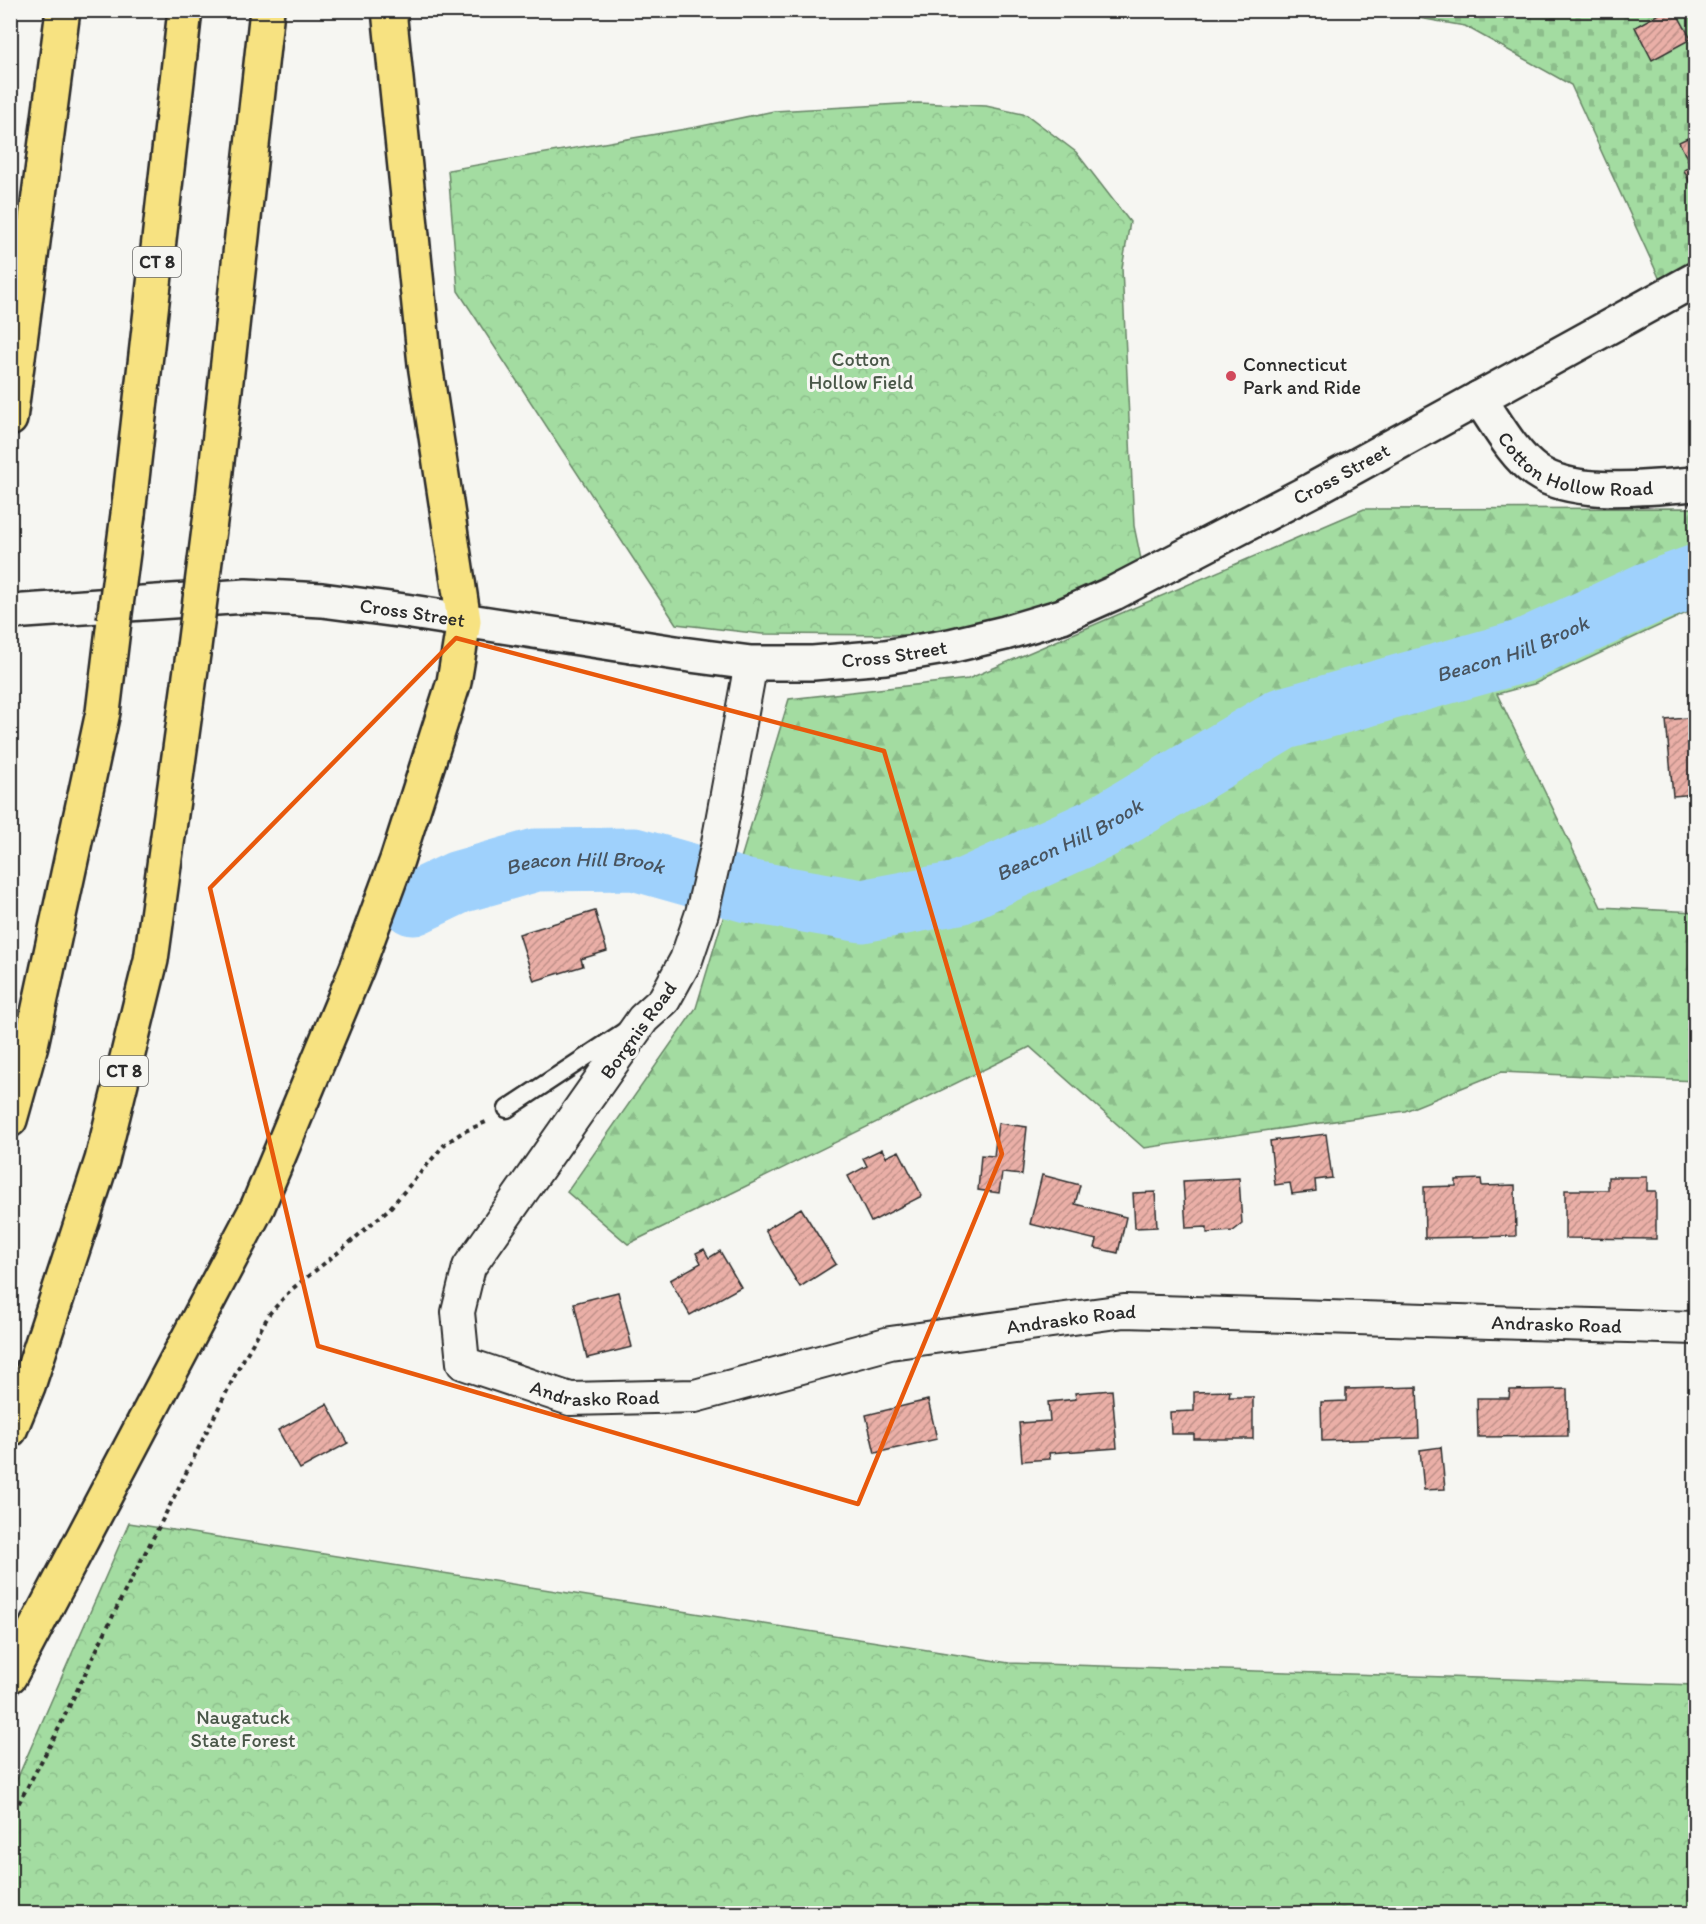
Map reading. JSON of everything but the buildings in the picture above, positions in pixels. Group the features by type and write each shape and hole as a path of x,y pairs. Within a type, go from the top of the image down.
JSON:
{"highway":[{"path":"10,419 63,10"},
{"name":"CT 8","path":"10,1120 31,1045 103,712 128,514 185,10"},
{"name":"CT 8","path":"10,1430 28,1386 102,1160 151,960 213,498 267,10"},
{"path":"10,1676 258,1206 357,968 398,860 454,682 464,621 425,364 389,10"}],"street":[{"name":"Cross Street","path":"10,612 246,596 322,600 751,663 813,663 885,657 950,646 1062,616 1114,593 1230,533 1695,279"},
{"name":"Cotton Hollow Road","path":"1479,398 1519,456 1536,471 1557,481 1589,488 1695,484"},
{"name":"Borgnis Road","path":"463,1363 458,1312 469,1267 643,1019 664,1000 686,960 702,913 718,843 751,663"},
{"name":"Andrasko Road","path":"463,1363 570,1399 695,1396 890,1343 1124,1311 1695,1328"}],"lane":[{"path":"507,1109 643,1019"}],"path":[{"path":"10,1819 54,1738 123,1595 233,1379 270,1313 292,1289 390,1208 445,1144 463,1132 493,1119 507,1109"}],"highlighted area":[{"path":"456,638 884,751 1002,1154 858,1504 318,1346 210,888"}],"green space":[{"path":"1379,11 1695,11 1695,262 1661,282 1571,85 1465,26"},
{"name":"Cotton Hollow Field","path":"918,103 986,106 1027,115 1076,152 1130,222 1122,268 1134,526 1142,564 1051,608 966,630 905,635 762,634 676,624 458,291 448,170 697,127 774,111"},
{"path":"1695,508 1695,609 1534,684 1497,694 1601,907 1695,912 1695,1081 1501,1072 1405,1111 1144,1148 1030,1047 628,1244 567,1192 696,1008 789,699 968,679 1364,509"},
{"name":"Naugatuck State Forest","path":"129,1523 1009,1663 1695,1685 1695,1913 11,1913 11,1793"}],"waterway":[{"name":"Beacon Hill Brook","path":"413,904 459,882 536,860 634,859 747,891 862,911 958,893 1100,828 1282,719 1523,651 1649,593 1696,576"}],"place":[{"name":"Connecticut Park and Ride","path":"1231,376"}]}
